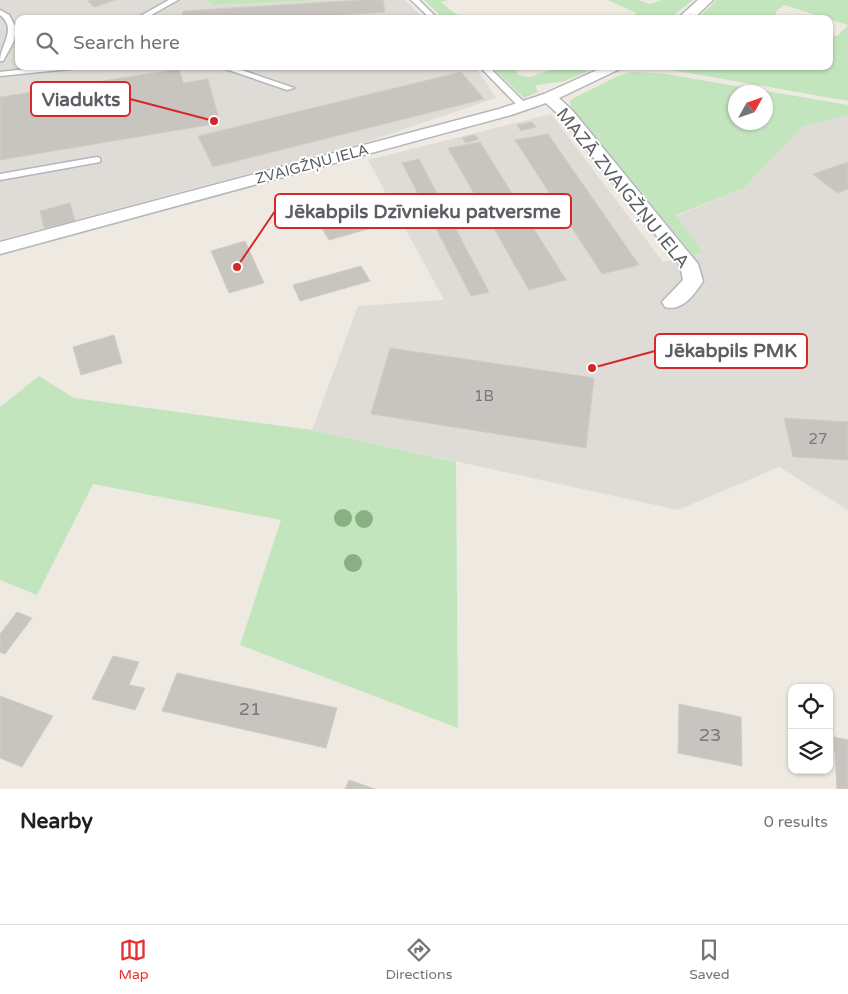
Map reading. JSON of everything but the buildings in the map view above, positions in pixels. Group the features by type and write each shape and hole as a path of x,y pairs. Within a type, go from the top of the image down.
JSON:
{"street":[{"path":"689,15 706,0"},
{"name":"ZVAIGŽŅU IELA","path":"0,248 523,106 549,97 610,70"},
{"name":"MAZĀ ZVAIGŽŅU IELA","path":"549,97 566,113 689,264 693,281 685,292 672,302"}],"lane":[{"path":"146,15 174,0"},
{"path":"415,0 431,15"},
{"path":"0,12 11,22 13,31 10,46 0,59"},
{"path":"0,26 12,26"},
{"path":"0,73 15,68"},
{"path":"0,73 34,70"},
{"path":"234,70 290,88"},
{"path":"487,70 523,106"},
{"path":"0,177 97,160"}],"shaded area":[{"path":"0,0 207,0 213,5 323,0 405,0 421,15 15,15 15,70 478,70 496,98 360,144 0,240"},
{"path":"551,114 663,262 703,253 676,216 744,188 803,126 848,115 848,510 779,467 678,510 312,430 358,306 444,300 368,160"}],"green space":[{"path":"207,0 323,0 213,5"},
{"path":"424,0 448,0 441,2 459,15 440,15"},
{"path":"608,0 639,0 650,4 662,0 693,0 674,15 636,15 636,13"},
{"path":"717,0 848,0 848,25 833,20 833,15 816,15 784,5 776,12 776,15 701,15"},
{"path":"848,25 848,101 773,88 773,85 757,85 672,70 833,70 833,36 837,36"},
{"path":"495,70 516,70 518,75 530,77 550,70 591,70 565,81 535,86 538,92 524,98"},
{"path":"632,72 666,74 731,85 728,85 728,130 773,130 773,92 848,105 848,115 803,126 744,188 676,215 703,253 693,255 571,107 570,101 618,76"},
{"path":"39,376 74,398 312,430 456,462 458,728 240,645 281,520 93,484 37,595 0,580 0,407"}],"place":[{"name":"Viadukts","path":"214,121"},
{"name":"Jēkabpils Dzīvnieku patversme","path":"237,267"},
{"name":"Jēkabpils PMK","path":"592,368"}]}
